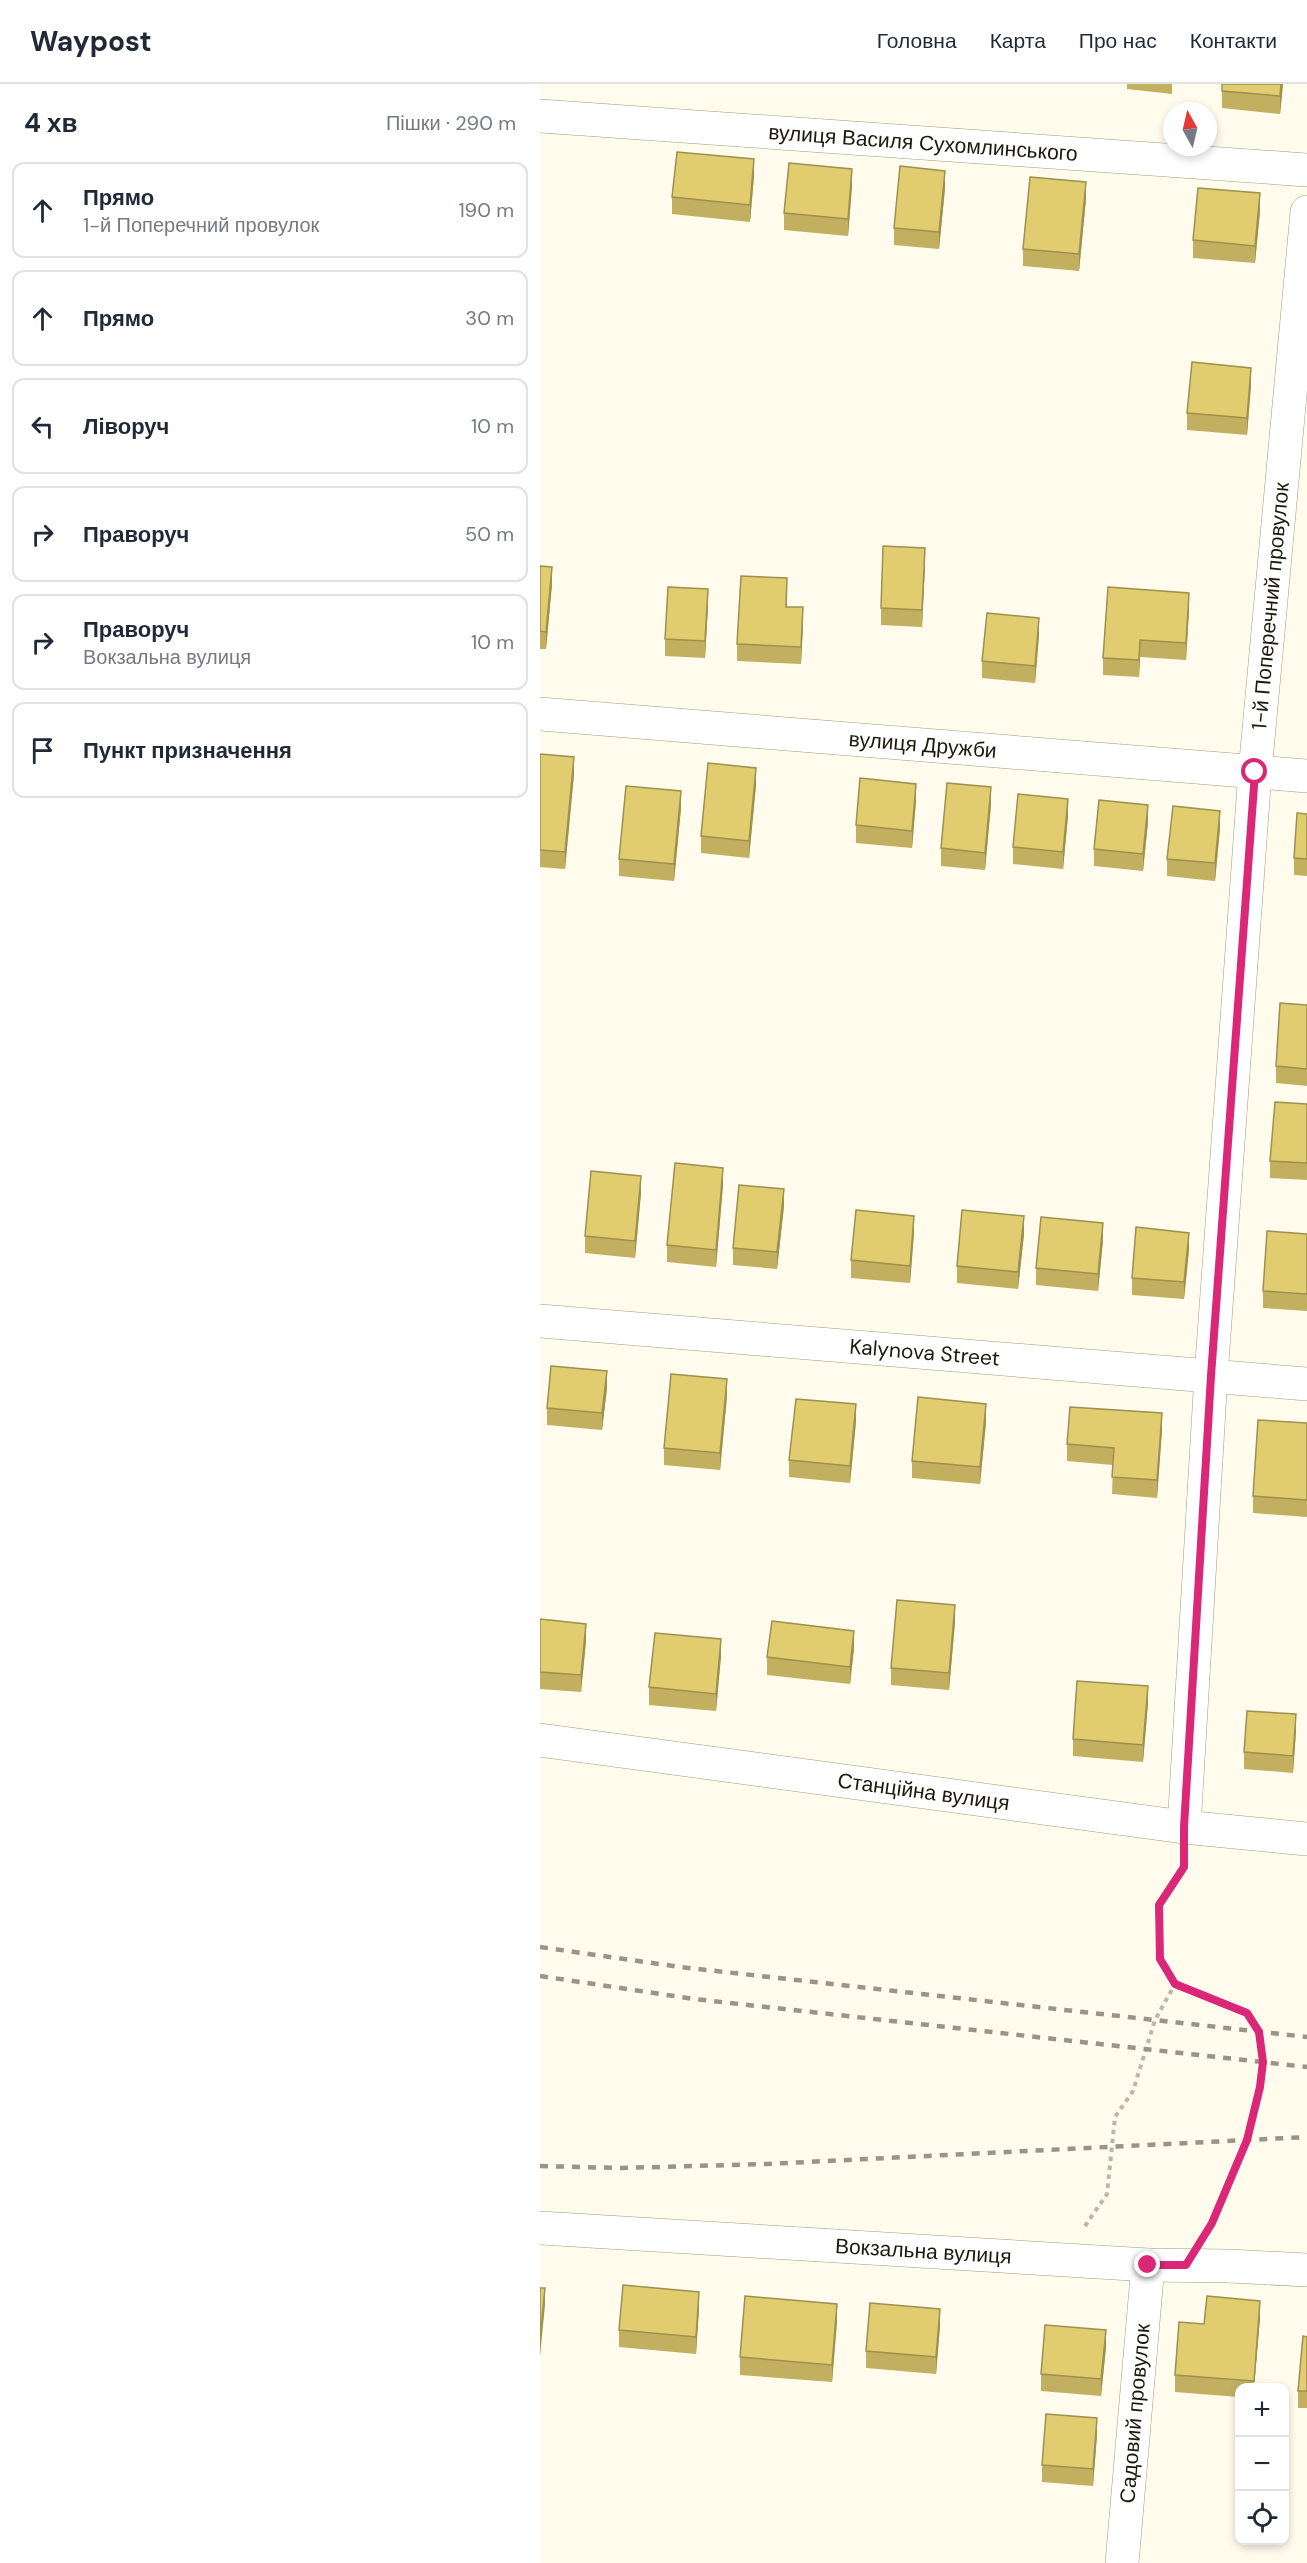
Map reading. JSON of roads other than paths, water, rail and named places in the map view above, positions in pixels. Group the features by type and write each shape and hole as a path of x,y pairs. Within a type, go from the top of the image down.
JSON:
{"street":[{"name":"вулиця Василя Сухомлинського","path":"540,116 1307,170"},
{"name":"1-й Поперечний провулок","path":"1184,1827 1211,1376 1255,772 1307,212"},
{"name":"вулиця Дружби","path":"540,714 1307,776"},
{"name":"Kalynova Street","path":"540,1321 1307,1384"},
{"name":"Станційна вулиця","path":"540,1740 1184,1827 1307,1839"},
{"name":"Вокзальна вулиця","path":"540,2228 1148,2265 1307,2271"},
{"name":"Садовий провулок","path":"1122,2563 1148,2265"}],"railway":[{"path":"540,1947 680,1967 1307,2037"},
{"path":"540,1976 694,1999 1307,2067"},
{"path":"540,2166 621,2168 767,2164 1307,2137"}]}
